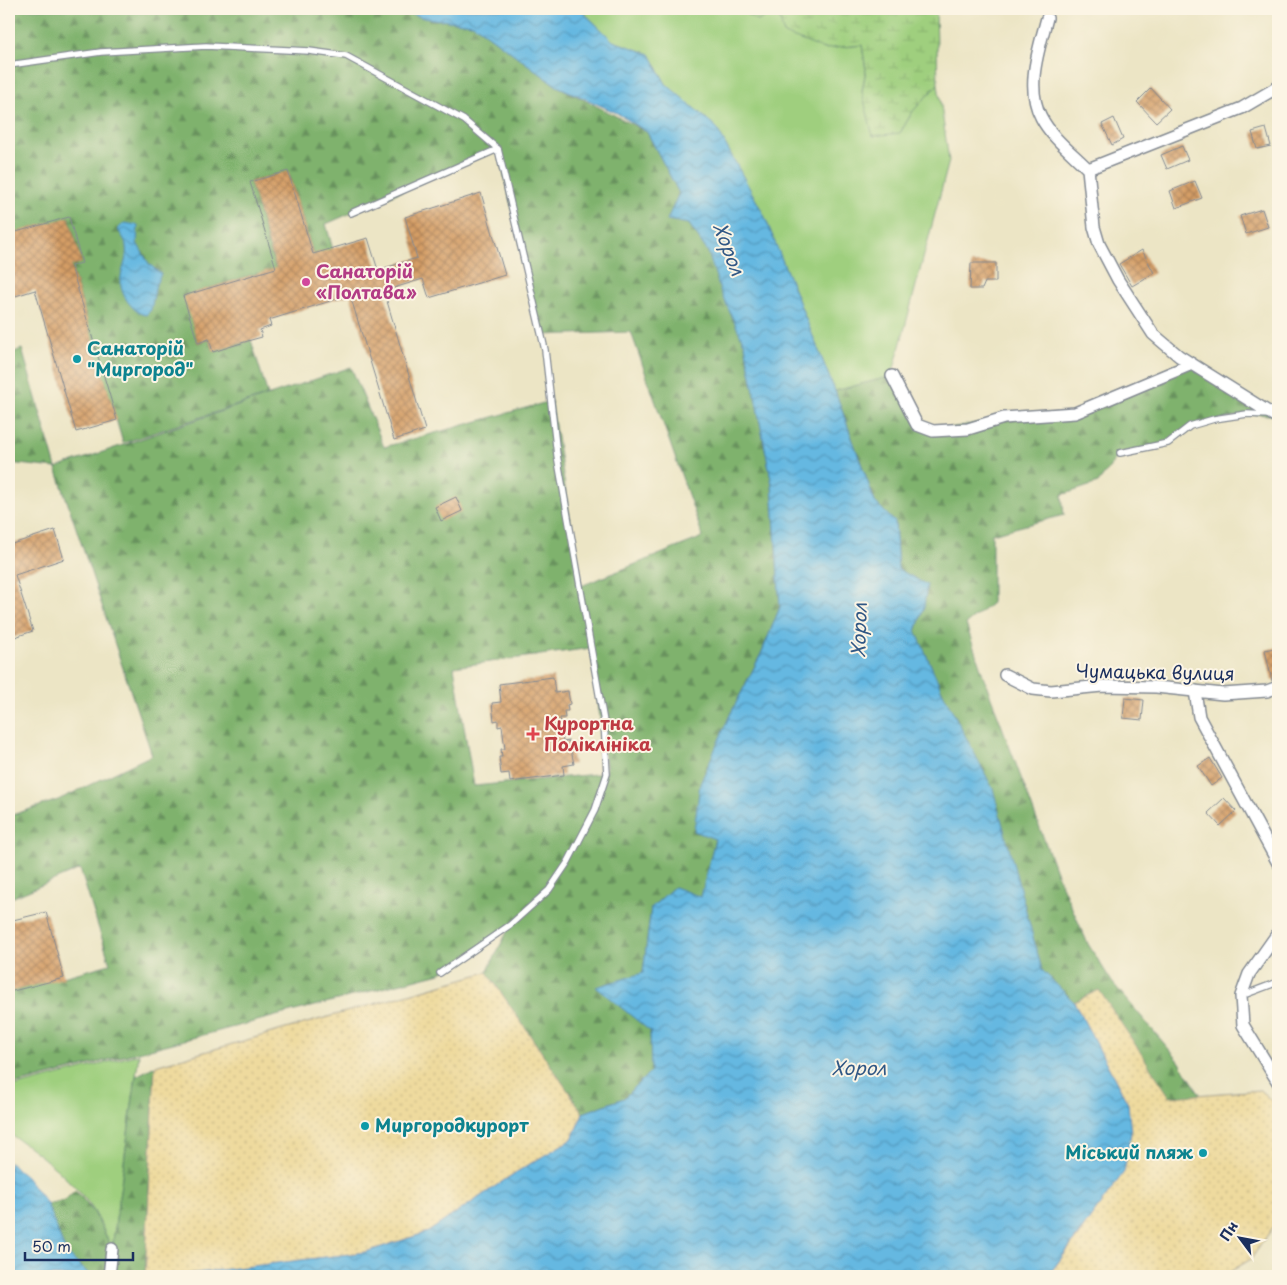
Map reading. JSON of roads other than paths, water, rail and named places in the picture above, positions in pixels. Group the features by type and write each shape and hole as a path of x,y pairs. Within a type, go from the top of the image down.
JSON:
{"street":[{"path":"1046,18 1034,67 1036,105 1041,118 1056,137 1088,169 1094,227 1099,244 1118,280 1153,334 1192,364 1276,417"},
{"path":"1088,169 1242,108 1278,86"},
{"path":"892,376 917,426 933,431 968,429 1004,418 1075,413 1192,364"},
{"name":"Чумацька вулиця","path":"1005,675 1033,688 1051,691 1102,686 1156,687 1223,694 1267,691 1278,687"},
{"path":"1196,691 1199,717 1278,863"},
{"path":"1278,933 1249,974 1241,996 1243,1025 1278,1082"},
{"path":"109,1276 112,1249"}],"lane":[{"path":"9,65 102,52 206,46 309,51 346,56 464,120 498,149 545,350 558,455 604,722 607,774 595,810 568,862 549,890 510,925 440,973"},
{"path":"351,213 498,149"},
{"path":"1120,453 1168,443 1190,426 1214,419 1247,414 1276,417"},
{"path":"1241,996 1278,982"}],"water":[{"name":"Хорол","path":"397,9 580,9 613,41 650,54 666,84 716,127 764,215 835,391 875,502 895,522 898,569 927,585 924,607 916,631 942,691 993,789 1042,970 1074,1002 1128,1104 1131,1133 1124,1172 1048,1276 171,1276 366,1252 428,1232 515,1173 572,1139 583,1113 624,1098 651,1071 650,1031 596,987 643,973 651,908 674,887 701,897 715,839 694,831 700,784 728,719 762,652 780,607 772,484 745,345 721,293 708,252 689,224 667,220 679,193 647,132 617,113 557,86 473,24 424,18"},
{"path":"124,223 138,225 137,243 149,264 161,274 156,284 151,310 146,315 138,312 128,302 121,286 126,246 118,229"},
{"path":"9,1162 26,1176 47,1204 66,1253 91,1276 9,1276"}],"place":[{"name":"Санаторій «Полтава»","path":"306,282"},
{"name":"Санаторій \"Миргород\"","path":"77,359"},
{"name":"Курортна Поліклініка","path":"533,734"},
{"name":"Миргородкурорт","path":"365,1126"},
{"name":"Міський пляж","path":"1203,1153"}]}
